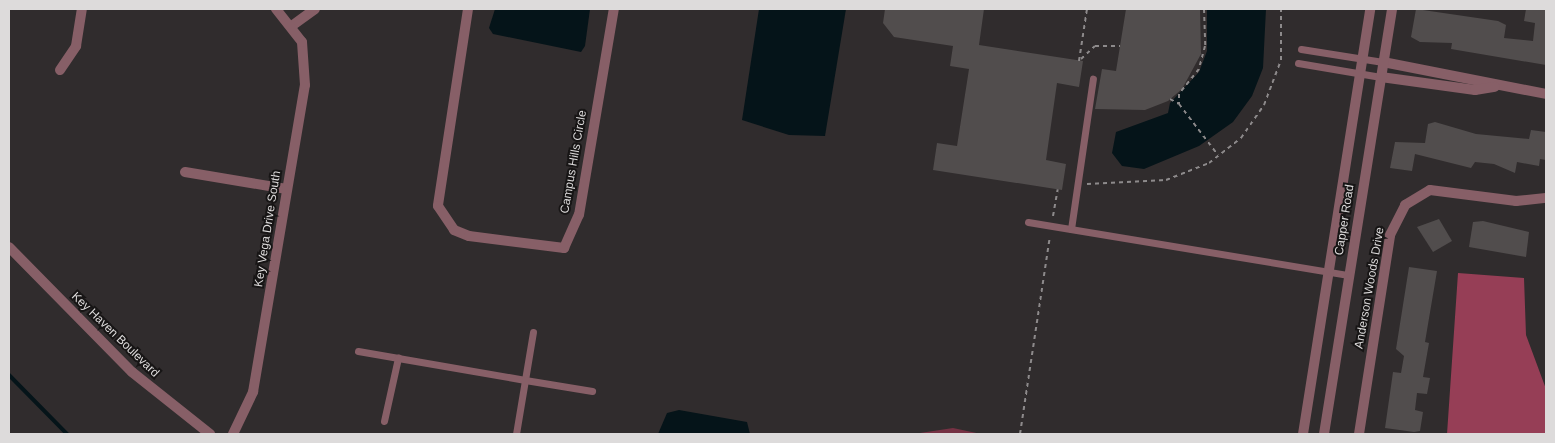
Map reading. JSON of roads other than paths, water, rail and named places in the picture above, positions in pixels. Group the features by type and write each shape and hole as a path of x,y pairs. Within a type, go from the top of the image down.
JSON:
{"street":[{"path":"60,70 76,46 82,9"},
{"path":"276,9 293,25 315,9"},
{"name":"Campus Hills Circle","path":"468,9 438,206 454,230 469,236 544,248 564,248 579,215 614,9"},
{"name":"Capper Road","path":"1303,434 1370,9"},
{"name":"Capper Road","path":"1324,434 1392,9"},
{"name":"Key Vega Drive South","path":"233,434 253,392 305,85 302,42 293,25"},
{"path":"1383,62 1432,69 1495,87 1546,94"},
{"path":"1429,84 1432,69"},
{"path":"1381,77 1475,90 1495,87"},
{"path":"185,172 287,189"},
{"name":"Anderson Woods Drive","path":"1359,434 1390,235 1405,205 1430,190 1516,200 1546,198"},
{"name":"Key Haven Boulevard","path":"9,247 132,372 210,434"}],"lane":[{"path":"1301,49 1383,62"},
{"path":"1298,63 1381,77"},
{"path":"1071,229 1093,79"},
{"path":"1028,222 1349,275"},
{"path":"516,434 533,332"},
{"path":"358,350 592,391"},
{"path":"384,421 398,358"}],"waterway":[{"path":"9,375 67,434"}]}
